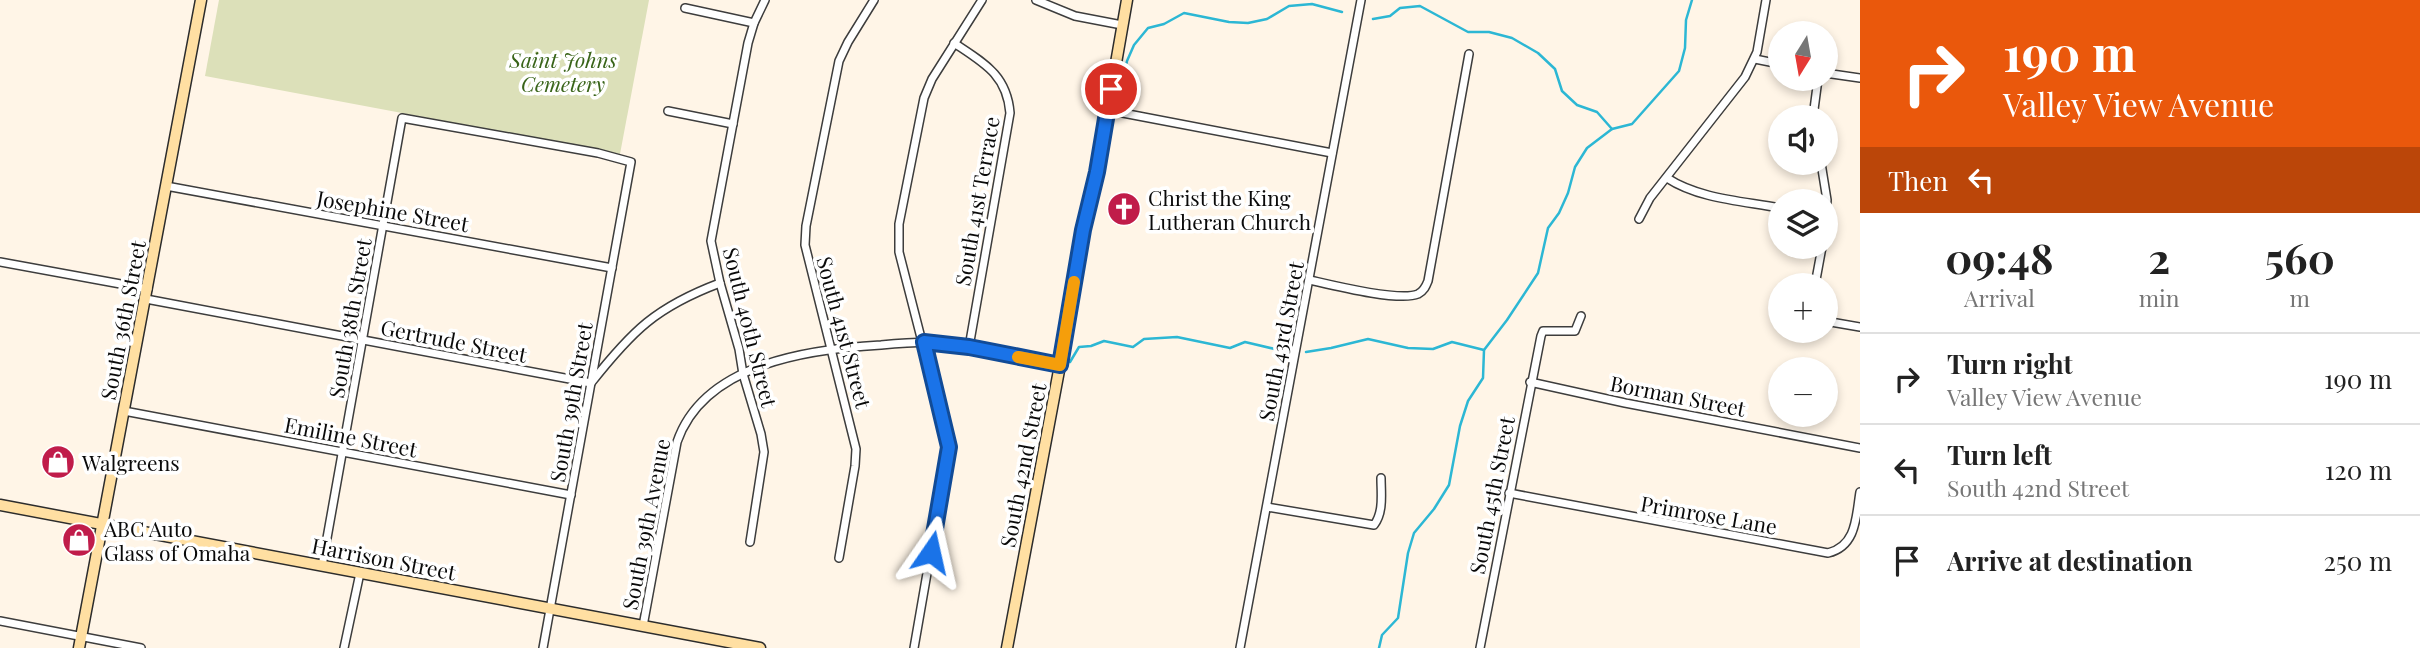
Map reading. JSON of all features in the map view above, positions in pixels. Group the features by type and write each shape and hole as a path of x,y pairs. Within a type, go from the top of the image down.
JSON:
{"main road":[{"name":"South 36th Street","path":"80,643 201,0"},
{"name":"South 42nd Street","path":"1007,648 1127,0"},
{"name":"Harrison Street","path":"0,505 760,648"}],"street":[{"name":"South 40th Street","path":"750,542 764,452 711,241 754,23 765,0"},
{"name":"South 41st Street","path":"839,558 856,449 832,348 806,258 806,226 839,61 874,0"},
{"path":"914,648 949,447 900,252 900,225 924,98 932,79 982,0"},
{"path":"1035,0 1075,16 1122,25"},
{"name":"South 43rd Street","path":"1241,648 1361,0"},
{"path":"1639,219 1650,198 1745,77 1755,58 1766,0"},
{"path":"685,8 754,23"},
{"name":"South 41st Terrace","path":"954,43 996,73 1005,87 1010,113 969,347"},
{"path":"1310,280 1391,295 1417,294 1423,290 1428,281 1469,54"},
{"path":"1755,58 1768,61"},
{"path":"1838,75 1860,78"},
{"path":"1107,110 1332,153"},
{"path":"668,111 733,124"},
{"name":"South 38th Street","path":"321,566 402,118 598,153 631,162"},
{"name":"South 39th Street","path":"543,648 631,162"},
{"path":"1667,178 1696,192 1768,206"},
{"name":"Josephine Street","path":"166,186 612,268"},
{"name":"Gertrude Street","path":"0,262 362,340 591,383"},
{"path":"591,383 617,350 639,328 671,304 720,283"},
{"name":"South 45th Street","path":"1480,648 1530,382 1543,331 1575,331 1581,316"},
{"path":"1838,324 1860,327"},
{"name":"South 39th Avenue","path":"643,626 674,454 681,430 692,412 708,395 743,374 791,356 832,348 924,342 969,347 1060,365"},
{"name":"Borman Street","path":"1530,382 1860,448"},
{"name":"Emiline Street","path":"124,411 571,495"},
{"path":"1267,507 1374,525 1379,519 1381,478"},
{"name":"Primrose Lane","path":"1509,493 1828,554 1849,541 1860,492"},
{"path":"344,648 360,573"},
{"path":"0,621 80,643 141,648"}],"green space":[{"name":"Saint Johns Cemetery","path":"219,0 649,0 620,154 205,76"}],"waterway":[{"path":"1379,648 1382,635 1398,618 1408,553 1414,533 1449,485 1460,426 1468,401 1483,378 1484,350 1538,273 1548,228 1559,213 1575,167 1587,148 1612,129 1632,124 1679,71 1685,48 1686,20 1692,0"},
{"path":"1121,88 1134,45 1148,28 1164,24 1184,13 1248,23 1267,19 1289,6 1312,4 1342,12"},
{"path":"1373,19 1390,16 1400,8 1420,6 1468,32 1489,32 1512,38 1538,53 1555,69 1562,91 1577,105 1597,112 1612,129"},
{"path":"1070,362 1079,347 1104,341 1133,347 1144,339 1177,337 1230,348 1245,342 1279,350"},
{"path":"1306,352 1368,339 1408,348 1433,349 1452,342 1484,350"}],"slow traffic":[{"path":"1018,357 1060,365 1074,282"}],"place":[{"name":"Christ the King Lutheran Church","path":"1124,209"},
{"name":"Walgreens","path":"58,462"},
{"name":"ABC Auto Glass of Omaha","path":"79,540"}],"route":[{"path":"931,552 949,447 924,342 946,343 1060,365 1111,89"}]}
